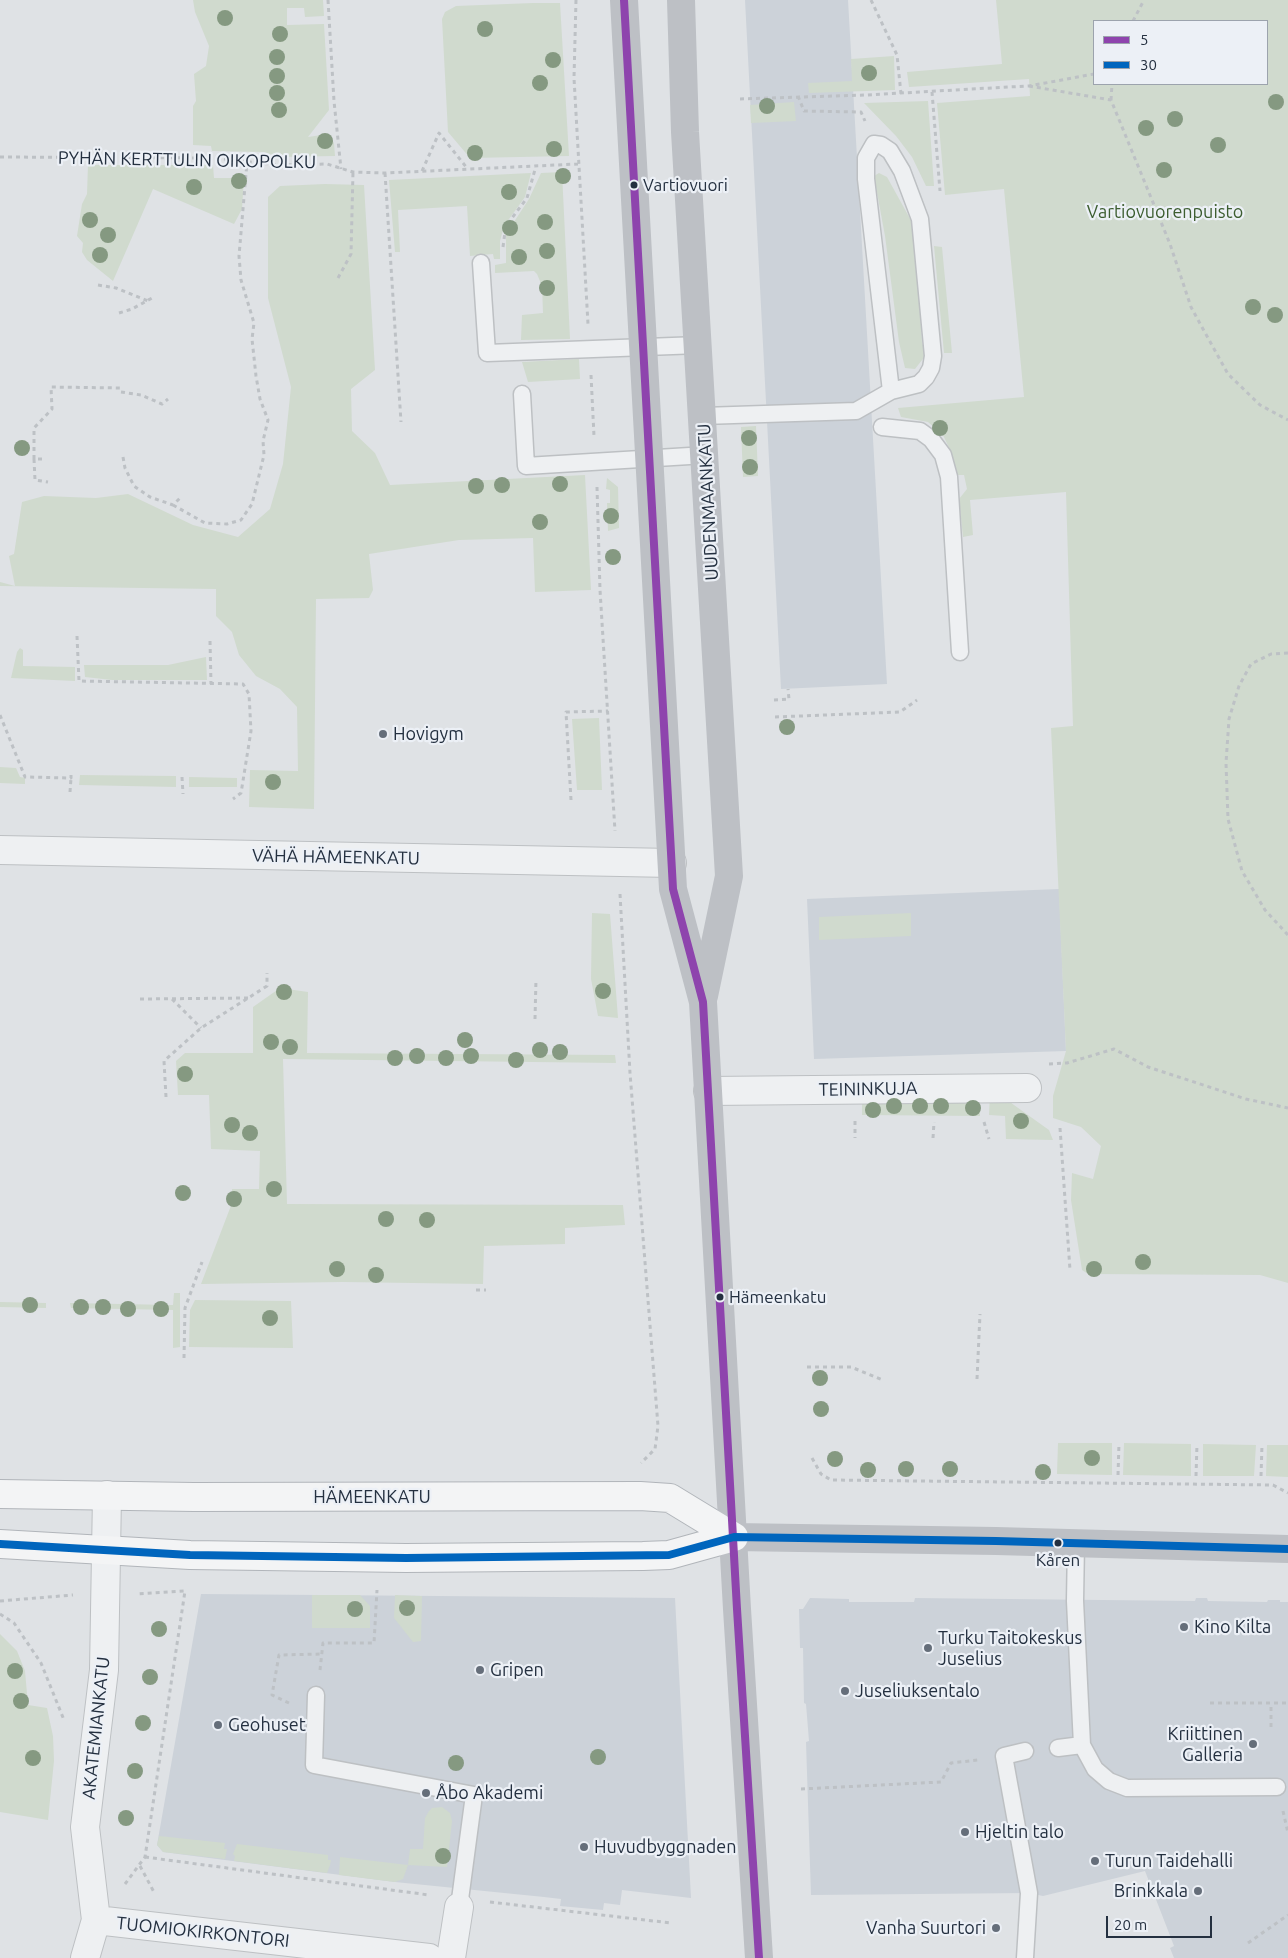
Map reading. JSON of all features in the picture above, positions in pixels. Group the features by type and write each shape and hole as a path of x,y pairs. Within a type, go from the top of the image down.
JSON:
{"highway":[{"name":"HÄMEENKATU","path":"0,1494 194,1497 640,1496 670,1498 734,1537"},
{"path":"0,1544 107,1552 406,1558 669,1555 734,1537"}],"main road":[{"name":"UUDENMAANKATU","path":"624,0 672,863 674,889 703,1002 759,1958"},
{"name":"UUDENMAANKATU","path":"681,0 685,132 706,455 729,876 703,1002"},
{"path":"734,1537 1288,1549"}],"street":[{"name":"VÄHÄ HÄMEENKATU","path":"0,850 672,863"},
{"name":"TEININKUJA","path":"708,1091 1033,1076"},
{"name":"AKATEMIANKATU","path":"85,1958 96,1920 85,1827 104,1670 107,1495"},
{"path":"452,1958 459,1902"},
{"name":"TUOMIOKIRKONTORI","path":"96,1920 429,1958"}],"lane":[{"path":"703,416 856,410 890,391 919,384 932,368 933,356 920,219 902,171 890,151 881,145 874,144 866,158 866,179 890,391"},
{"path":"481,263 487,353 699,345"},
{"path":"522,394 526,466 706,455"},
{"path":"882,427 920,431 931,439 943,455 949,477 960,652"},
{"path":"1076,1543 1075,1601 1082,1745 1094,1769 1109,1781 1127,1788 1277,1787"},
{"path":"316,1695 314,1765 474,1795 459,1902"},
{"path":"1058,1748 1082,1745"},
{"path":"1025,1751 1004,1756 1029,1893 1025,1958"}],"path":[{"path":"328,0 334,102 341,169"},
{"path":"576,0 574,78 613,806"},
{"path":"871,0 897,55 901,94"},
{"path":"1134,20 1144,0"},
{"path":"740,99 901,94 1030,86 1093,74"},
{"path":"1112,85 1111,100 1170,244 1191,307 1228,374 1260,405 1288,420"},
{"path":"1030,86 1111,100"},
{"path":"932,92 938,169"},
{"path":"798,96 804,111 861,112 874,144"},
{"path":"422,171 439,133 467,169"},
{"name":"PYHÄN KERTTULIN OIKOPOLKU","path":"0,157 207,157 278,165 327,164 353,172 384,173 578,164"},
{"path":"123,457 125,468 134,486 150,497 173,506 205,523 227,524 240,520 252,504 264,455 263,441 268,420 260,399 252,339 254,322 241,280 239,256 247,162"},
{"path":"481,263 503,261 505,232 527,198 536,166"},
{"path":"338,278 351,254 353,172"},
{"path":"384,173 400,422"},
{"path":"98,285 116,288 148,301"},
{"path":"118,313 152,298"},
{"path":"48,482 35,480 34,428 52,409 51,387 121,390 162,404 168,399"},
{"path":"34,459 42,459"},
{"path":"173,506 180,498"},
{"path":"77,636 78,681 243,684 249,694 250,731 241,793 233,799"},
{"path":"210,641 211,684"},
{"path":"1288,653 1271,654 1251,664 1239,686 1229,719 1226,763 1228,819 1242,871 1265,910 1288,935"},
{"path":"774,700 789,699 788,689"},
{"path":"775,717 900,712 917,700"},
{"path":"562,706 566,712 571,800"},
{"path":"566,712 608,711"},
{"path":"0,715 25,777 71,776 70,792"},
{"path":"560,747 568,747"},
{"path":"182,777 182,794"},
{"path":"621,902 630,1073 658,1426 656,1449"},
{"path":"166,1096 164,1061 201,1028 267,986 267,973"},
{"path":"535,1019 536,979"},
{"path":"140,999 249,998"},
{"path":"172,999 201,1028"},
{"path":"1033,1076 1067,1063 1114,1049 1148,1067 1246,1099 1288,1108"},
{"path":"855,1120 855,1138"},
{"path":"934,1121 934,1138"},
{"path":"1060,1128 1070,1270"},
{"path":"184,1358 185,1308 202,1262"},
{"path":"476,1290 486,1290"},
{"path":"977,1379 980,1314"},
{"path":"807,1367 851,1367 882,1380"},
{"path":"1118,1475 1119,1443"},
{"path":"1196,1476 1197,1444"},
{"path":"1261,1476 1262,1445"},
{"path":"812,1458 821,1474 831,1480 1273,1485 1288,1493"},
{"path":"272,1695 279,1656 322,1653 322,1643 374,1643 377,1589"},
{"path":"96,1920 145,1857 185,1591 106,1596"},
{"path":"0,1601 76,1595"},
{"path":"0,1614 14,1623 41,1664 66,1724"},
{"path":"1210,1703 1288,1703"},
{"path":"1271,1703 1271,1726"},
{"path":"801,1789 941,1782 951,1763 1004,1756"},
{"path":"145,1857 459,1902 672,1923"},
{"path":"1248,1943 1288,1916"}],"shaded area":[{"path":"745,0 848,0 887,684 781,689"},
{"path":"1059,889 1066,1051 814,1059 807,899"},
{"name":"Åbo Akademi","path":"201,1594 675,1598 691,1898 622,1890 620,1905 604,1903 603,1910 560,1906 561,1899 395,1882 163,1852 157,1845"},
{"path":"810,1598 849,1599 849,1602 914,1602 915,1598 1195,1601 1196,1598 1207,1598 1208,1601 1267,1602 1268,1600 1280,1600 1280,1602 1288,1602 1288,1958 1174,1958 1170,1948 1174,1946 1145,1871 1043,1896 1029,1893 811,1895 806,1742 809,1741 806,1704 804,1703 803,1648 800,1648 799,1609 803,1609"}],"green space":[{"path":"193,0 323,0 324,16 305,17 304,8 287,8 287,25 324,24 329,110 308,137 328,134 334,143 335,156 278,157 264,152 212,151 211,146 193,145 193,106 196,101 194,74 206,66 209,46 195,12"},
{"name":"Vartiovuorenpuisto","path":"996,0 1288,0 1288,1283 1260,1275 1088,1274 1082,1270 1071,1200 1072,1173 1093,1179 1101,1146 1081,1127 1053,1118 1053,1096 1066,1051 1051,728 1073,726 1066,492 970,500 973,535 963,537 959,499 967,489 964,475 953,475 951,452 943,435 928,422 901,417 898,408 1024,397 1004,189 945,195 937,103 1030,96 1029,79 909,87 907,72 1002,64"},
{"path":"560,3 569,156 470,158 448,132 442,19 445,12 456,6"},
{"path":"894,56 895,90 809,93 808,83 852,81 851,59"},
{"path":"928,101 934,186 926,186 912,157 896,136 864,103"},
{"path":"794,102 796,121 751,123 750,105"},
{"path":"88,165 213,165 214,178 244,178 242,209 234,224 153,189 113,281 87,260 82,252 83,243 77,236 82,204 87,194"},
{"path":"562,172 570,339 521,340 522,315 543,313 542,286 534,271 495,273 495,265 506,263 506,234 529,199 541,173"},
{"path":"531,173 525,197 504,226 500,241 500,259 494,259 493,254 470,256 467,206 398,210 400,252 395,252 389,180"},
{"path":"879,173 887,177 913,224 916,238 922,342 926,355 915,369 905,368 899,342 885,236 874,176"},
{"path":"364,185 375,370 351,389 352,431 375,453 390,485 585,475 591,590 535,592 533,538 459,540 369,554 373,590 369,598 316,599 314,809 249,807 250,770 298,771 297,707 280,689 256,676 239,655 232,632 216,616 216,589 0,586 0,582 15,586 9,556 14,554 22,502 44,496 96,498 128,494 193,525 238,537 270,509 283,464 291,387 268,298 268,197 280,186"},
{"path":"934,246 942,247 952,353 944,353"},
{"path":"579,359 580,379 528,382 522,362"},
{"path":"756,426 758,476 743,477 741,427"},
{"path":"607,478 618,487 619,528 608,531 607,503 610,503 610,490 606,489"},
{"path":"20,648 23,650 23,666 75,667 75,681 11,678 17,652"},
{"path":"206,657 207,680 112,680 85,677 84,665 168,665"},
{"path":"599,718 602,790 577,790 572,719"},
{"path":"0,767 16,768 20,777 25,778 25,784 0,783"},
{"path":"80,775 176,776 176,787 79,785"},
{"path":"189,777 237,778 237,787 189,787"},
{"path":"592,913 610,914 618,1018 598,1016 591,979"},
{"path":"911,913 911,936 819,940 819,917"},
{"path":"280,988 308,992 307,1053 615,1055 616,1063 283,1059 287,1204 623,1205 625,1225 565,1228 565,1244 484,1246 483,1284 343,1282 201,1284 232,1203 232,1189 259,1189 260,1151 211,1149 209,1095 178,1095 176,1061 185,1053 253,1053 253,1007"},
{"path":"990,1094 1007,1100 1049,1130 1053,1140 1006,1139 1005,1116 989,1115"},
{"path":"862,1095 980,1096 980,1116 862,1115"},
{"path":"174,1293 180,1293 180,1347 173,1348 173,1310 71,1308 70,1303 173,1305"},
{"path":"195,1300 291,1301 293,1348 189,1347 190,1310"},
{"path":"0,1302 46,1303 46,1308 0,1307"},
{"path":"1058,1443 1112,1443 1112,1475 1057,1474"},
{"path":"1124,1443 1191,1444 1191,1476 1123,1475"},
{"path":"1203,1444 1256,1445 1254,1476 1203,1476"},
{"path":"1267,1445 1288,1445 1288,1477 1266,1476"},
{"path":"312,1595 360,1595 370,1606 370,1628 312,1628"},
{"path":"395,1595 422,1596 421,1641 413,1642 394,1618"},
{"path":"0,1634 17,1651 25,1671 28,1705 47,1708 53,1736 54,1761 48,1820 0,1812"},
{"path":"442,1807 450,1813 452,1821 447,1867 408,1865 410,1849 423,1849 425,1818 429,1811 432,1808"},
{"path":"159,1836 225,1843 224,1849 227,1849 225,1859 163,1852 157,1845"},
{"path":"237,1844 328,1855 328,1860 331,1860 327,1873 234,1861 235,1856 233,1854"},
{"path":"340,1857 408,1865 403,1879 395,1882 339,1875"}],"transit line":[{"name":"5","path":"624,0 673,889 703,1002 737,1609 759,1958"},
{"name":"30","path":"0,1544 190,1555 406,1558 669,1555 734,1537 996,1541 1288,1549"}],"place":[{"name":"Vartiovuori","path":"634,185"},
{"name":"Hovigym","path":"383,734"},
{"name":"Hämeenkatu","path":"720,1297"},
{"name":"Kåren","path":"1058,1543"},
{"name":"Kino Kilta","path":"1184,1627"},
{"name":"Turku Taitokeskus Juselius","path":"928,1648"},
{"name":"Gripen","path":"480,1670"},
{"name":"Juseliuksentalo","path":"845,1691"},
{"name":"Geohuset","path":"218,1725"},
{"name":"Kriittinen Galleria","path":"1253,1744"},
{"name":"Åbo Akademi","path":"426,1793"},
{"name":"Hjeltin talo","path":"965,1832"},
{"name":"Huvudbyggnaden","path":"584,1847"},
{"name":"Turun Taidehalli","path":"1095,1861"},
{"name":"Brinkkala","path":"1198,1891"},
{"name":"Vanha Suurtori","path":"996,1928"}]}
